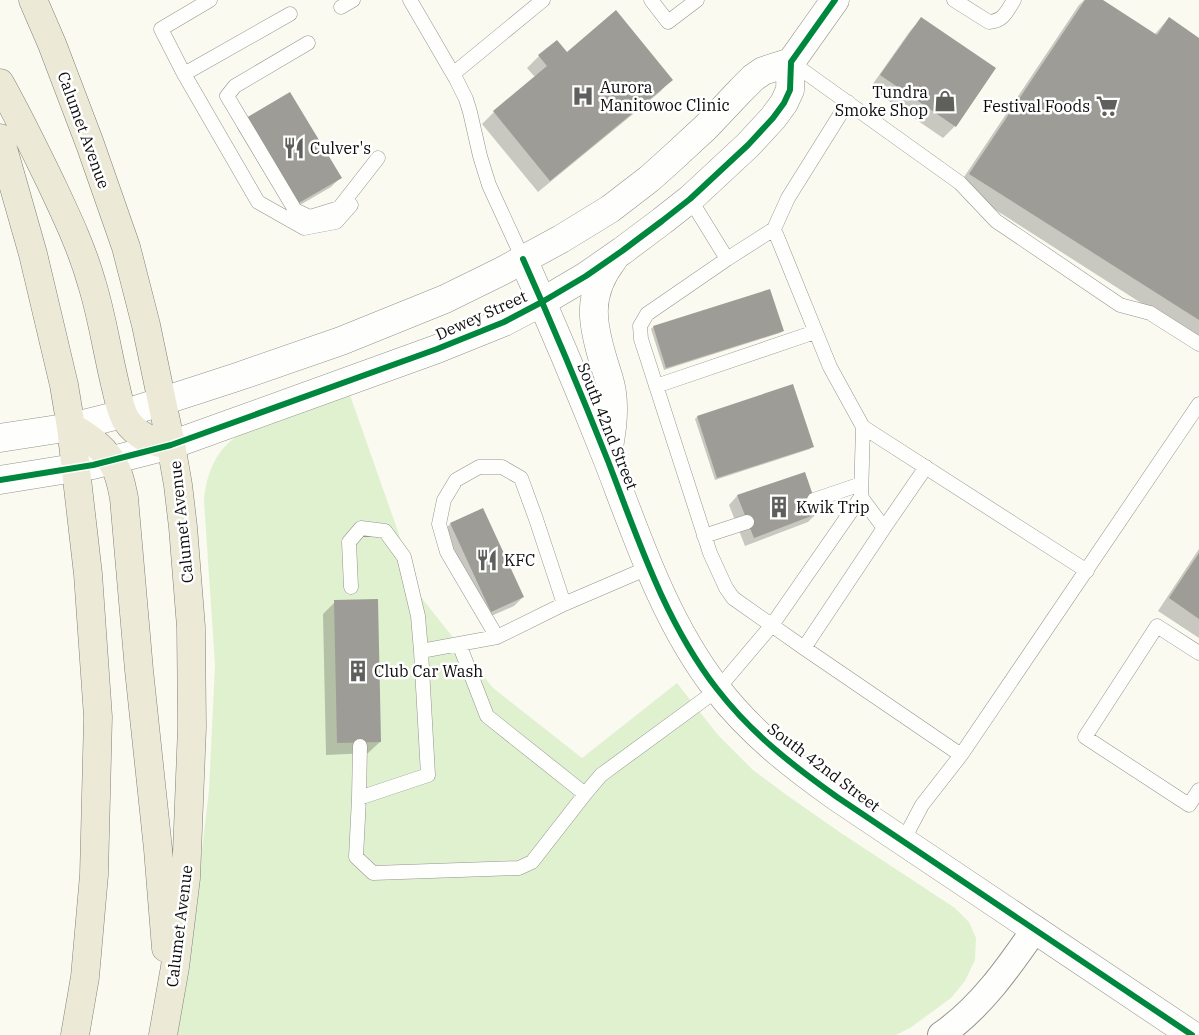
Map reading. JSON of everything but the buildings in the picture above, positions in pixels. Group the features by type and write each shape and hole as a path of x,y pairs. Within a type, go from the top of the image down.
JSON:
{"main road":[{"name":"Calumet Avenue","path":"33,0 90,144 126,247 146,325 178,485 190,619 192,718 186,878 175,967 163,1035"},
{"path":"0,83 30,139 83,256 93,285 123,414 127,421 141,435 160,444 171,446"},
{"path":"0,138 42,286 59,361 71,427 88,574 98,717 94,875 85,977 75,1035"},
{"path":"71,427 94,442 115,467 120,480 126,512 138,663 158,848 169,1004"}],"street":[{"path":"791,62 834,0"},
{"name":"Dewey Street","path":"0,438 71,427 123,414 341,341 445,299 523,259 610,209 649,179 687,145 753,78 763,71 791,62 788,97 748,145 690,199 622,251 580,280 542,302 504,322 438,349 171,446 76,468 0,480"},
{"path":"607,458 613,402 611,387 595,330 594,309 596,293 603,276 612,261 622,251"},
{"name":"South 42nd Street","path":"523,259 607,458 662,596 681,634 717,690 754,731 789,762 837,797 1192,1035"},
{"path":"941,1035 966,1015 990,990 1035,929"}],"lane":[{"path":"210,0 161,30 184,74 258,202 304,228 336,222 371,182 378,158 339,208 310,217 295,210 227,96 235,86 308,43"},
{"path":"410,0 466,99 489,185 523,259"},
{"path":"453,74 543,0"},
{"path":"651,0 668,22 697,0"},
{"path":"954,0 990,22 996,22 1002,18 1014,0"},
{"path":"184,74 290,14"},
{"path":"791,62 960,183 996,221 1120,305 1150,313 1199,344"},
{"path":"848,102 788,198 774,229 647,314 640,326 641,339 710,553 726,588 733,598 961,754"},
{"path":"690,199 727,259"},
{"path":"774,229 830,367 863,427 1086,570"},
{"path":"656,386 816,332"},
{"path":"903,841 922,805 961,754 1199,404"},
{"path":"360,746 356,856 373,873 520,868 532,862 601,775 717,690 772,625 861,491 863,427"},
{"path":"497,637 447,552 438,524 444,500 456,480 479,467 502,467 521,478 564,604"},
{"path":"804,648 926,468"},
{"path":"814,500 861,491"},
{"path":"861,491 884,528"},
{"path":"704,536 747,522"},
{"path":"350,587 349,542 361,528 385,531 404,556 418,616 428,775 359,798"},
{"path":"421,651 497,637 564,604 650,567"},
{"path":"1199,653 1157,626 1085,736 1189,805 1199,790"},
{"path":"459,644 487,716 585,794"}],"green space":[{"path":"350,395 421,597 493,688 582,758 677,683 718,735 753,770 841,833 955,908 969,922 976,938 975,960 965,981 951,998 910,1028 896,1035 175,1035 198,883 209,790 215,665 204,501 207,480 220,453 244,432"}],"cycle path":[{"path":"0,480 93,465 171,445 437,349 504,322 542,302 586,276 662,221 690,199 748,145 784,103 790,90 791,62 835,0"},
{"path":"523,259 577,385 654,579 682,636 717,689 730,705 773,748 837,797 1192,1035"}],"place":[{"name":"Aurora Manitowoc Clinic","path":"583,96"},
{"name":"Tundra Smoke Shop","path":"945,101"},
{"name":"Festival Foods","path":"1107,106"},
{"name":"Culver's","path":"294,148"},
{"name":"Kwik Trip","path":"779,507"},
{"name":"KFC","path":"487,560"},
{"name":"Club Car Wash","path":"358,671"}]}
